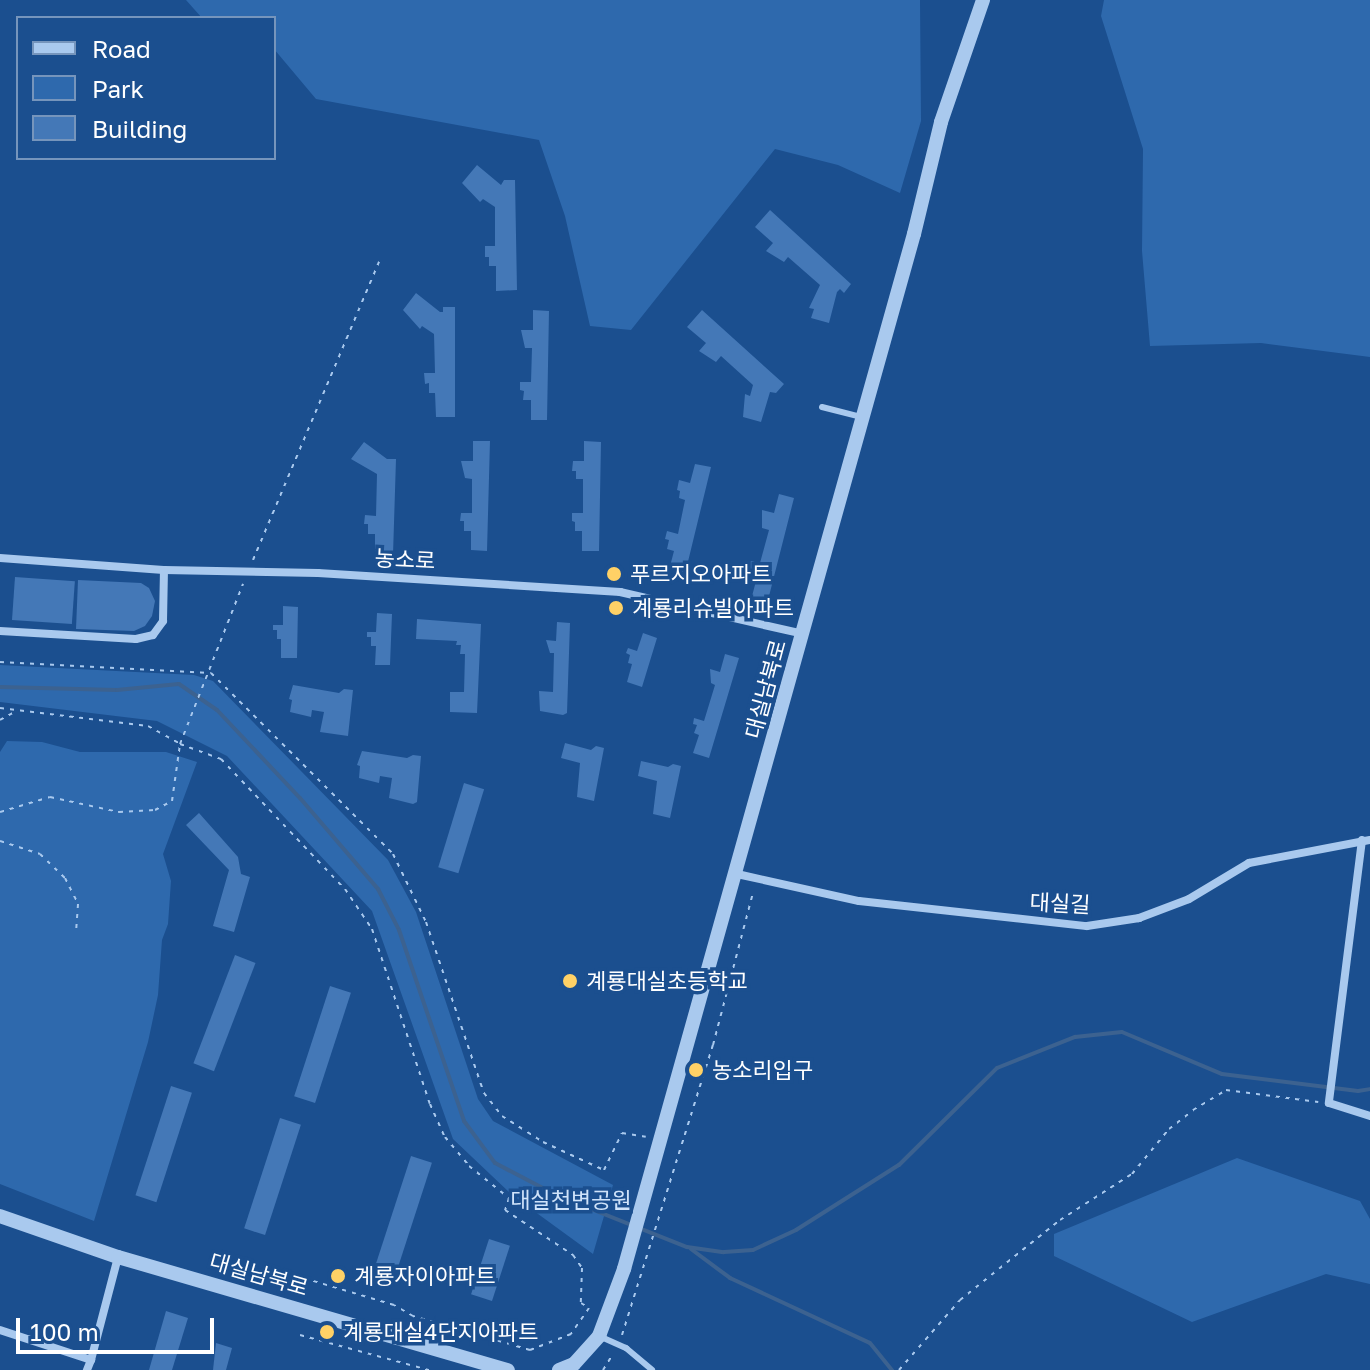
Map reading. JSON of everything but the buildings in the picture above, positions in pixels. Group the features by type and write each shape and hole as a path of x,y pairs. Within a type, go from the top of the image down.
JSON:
{"street":[{"name":"대실남북로","path":"559,1370 574,1364 599,1336 624,1269 914,234 941,122 983,0"},
{"name":"농소로","path":"0,558 164,570 249,570 620,592 803,634"},
{"path":"0,631 136,639 153,635 163,621 164,570"},
{"path":"1366,840 1329,1082 1329,1100 1370,1116"},
{"name":"대실길","path":"737,874 859,901 1087,926 1139,918 1176,904 1249,863 1366,840"},
{"name":"대실남북로","path":"0,1216 118,1257 508,1370"},
{"path":"87,1370 118,1257"},
{"path":"0,1330 91,1360"}],"lane":[{"path":"822,407 861,417"},
{"path":"599,1336 626,1348 652,1370"}],"path":[{"path":"0,812 50,797 119,812 155,810 172,801 180,744 186,726 211,673 249,570 379,262"},
{"path":"0,662 211,673 393,854 426,922 484,1093 502,1116 543,1142 604,1170 622,1133 659,1139"},
{"path":"0,708 148,726 180,744 221,759 345,889 372,929 421,1078 445,1137 469,1166 509,1198 505,1210 573,1255 582,1268 581,1303 589,1308 571,1334 530,1350 413,1316 394,1305 310,1280"},
{"path":"0,720 17,711"},
{"path":"0,841 40,854 65,878 78,904 76,933"},
{"path":"621,1336 643,1276 713,1045 753,892"},
{"path":"899,1370 960,1300 1060,1220 1132,1174 1169,1129 1226,1090 1329,1100"},
{"path":"300,1335 429,1370"},
{"path":"603,1370 613,1353"}],"green space":[{"path":"186,0 920,0 921,121 900,193 838,165 775,149 631,330 590,326 565,216 539,140 316,99 276,51 276,16 200,16"},
{"path":"1104,0 1370,0 1370,357 1261,343 1150,346 1142,251 1143,149 1101,16"},
{"name":"대실천변공원","path":"0,665 194,675 213,681 388,860 416,912 478,1099 493,1121 613,1185 593,1254 512,1195 453,1139 372,911 227,756 157,721 0,702"},
{"path":"7,741 42,742 80,752 166,752 197,762 163,854 171,881 168,924 162,940 158,995 148,1042 94,1221 0,1184 0,752"},
{"path":"1237,1158 1360,1201 1370,1219 1370,1284 1326,1274 1192,1322 1054,1256 1054,1234"}],"waterway":[{"path":"0,687 117,690 179,684 217,710 300,798 378,889 399,930 464,1121 495,1163 556,1195 687,1247 724,1252 753,1250 796,1230 899,1165 997,1068 1075,1037 1122,1032 1222,1074 1358,1091 1370,1089"},
{"path":"691,1249 730,1278 870,1343 892,1370"}],"place":[{"name":"푸르지오아파트","path":"614,574"},
{"name":"계룡리슈빌아파트","path":"616,608"},
{"name":"계룡대실초등학교","path":"570,981"},
{"name":"농소리입구","path":"696,1070"},
{"name":"계룡자이아파트","path":"338,1276"},
{"name":"계룡대실4단지아파트","path":"327,1332"}]}
